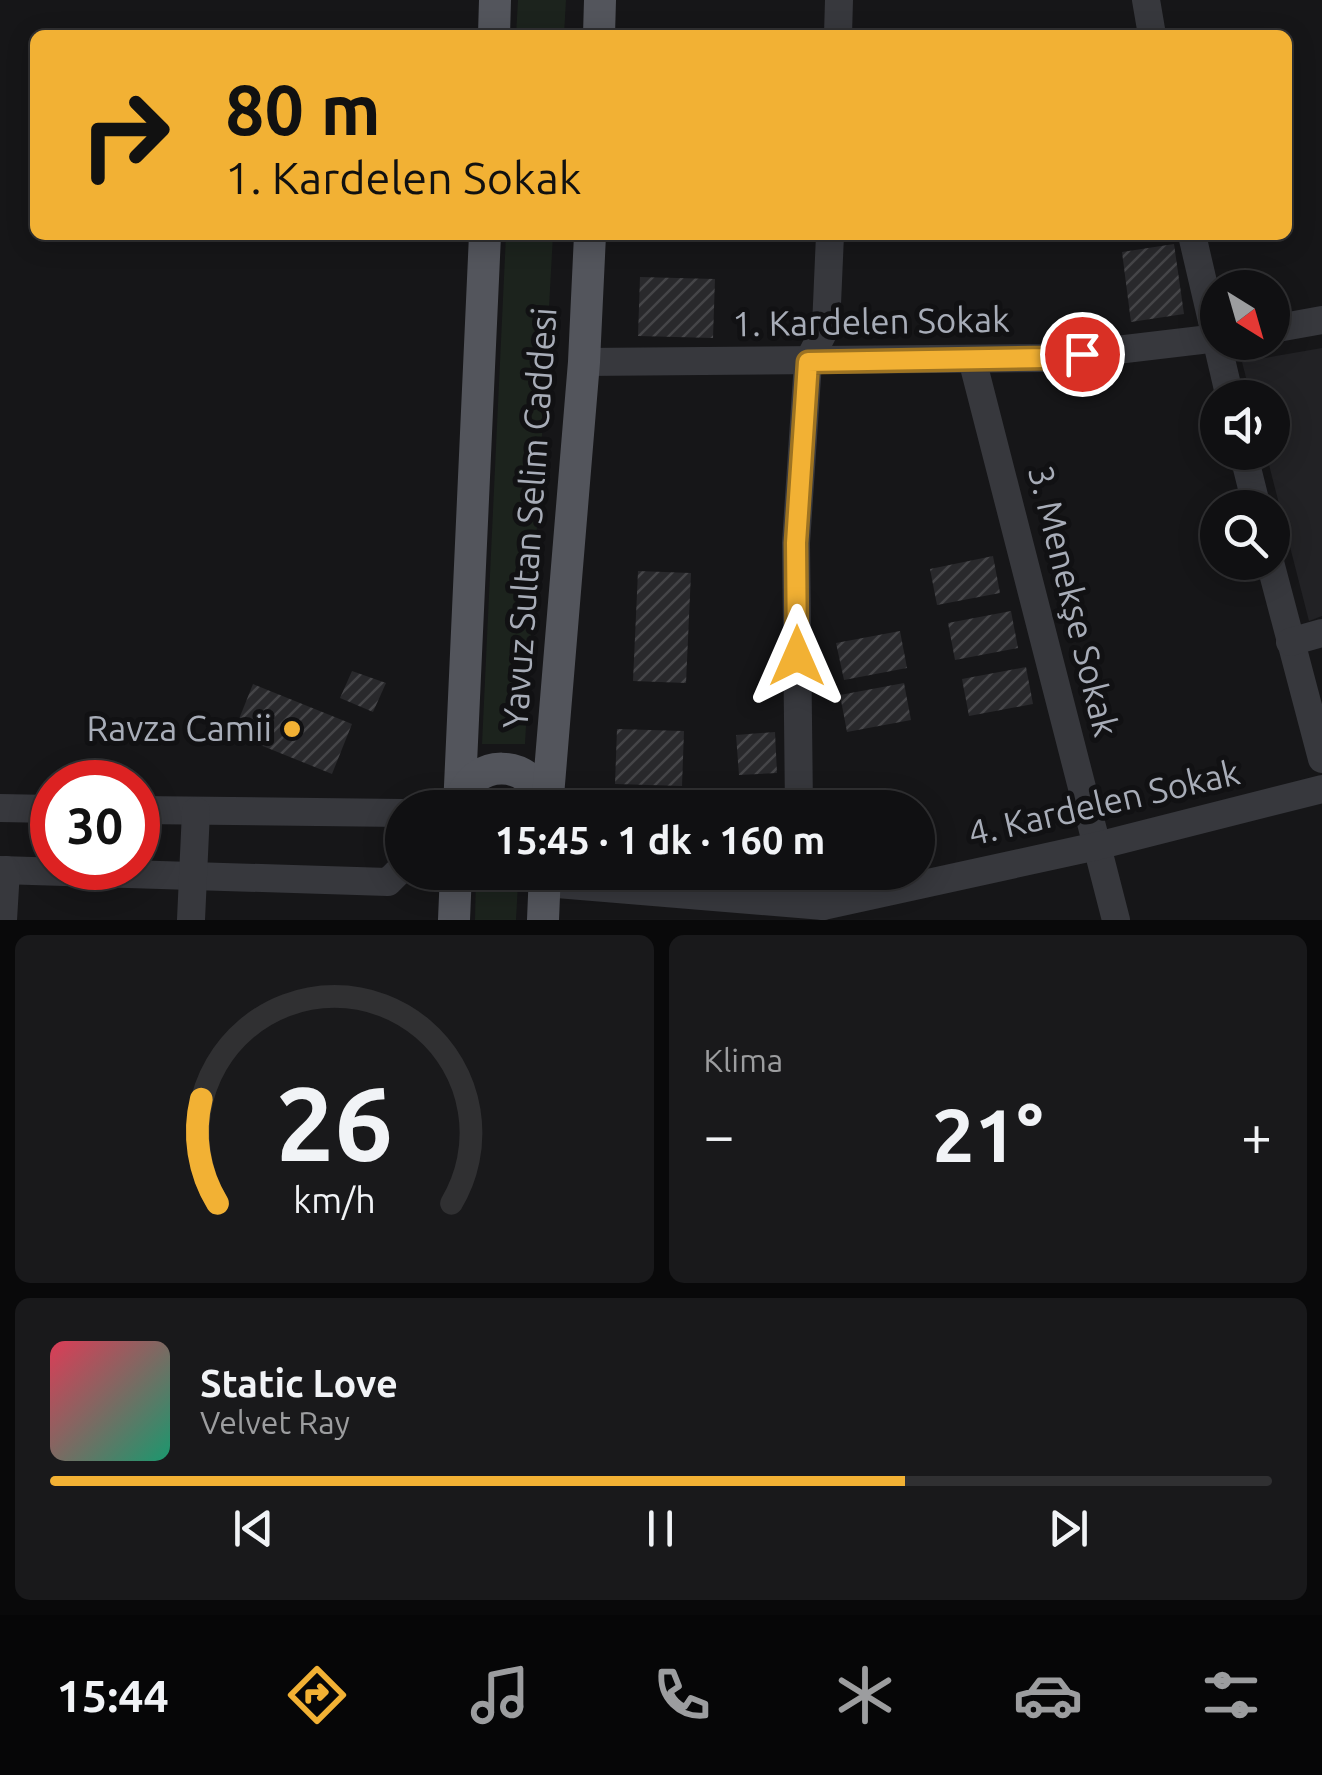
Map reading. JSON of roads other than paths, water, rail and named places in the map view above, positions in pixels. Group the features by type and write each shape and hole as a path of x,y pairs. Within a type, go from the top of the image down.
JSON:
{"main road":[{"path":"494,30 495,0"},
{"path":"599,30 600,0"},
{"name":"Yavuz Sultan Selim Caddesi","path":"460,790 485,240"},
{"name":"Yavuz Sultan Selim Caddesi","path":"548,790 584,362 590,240"},
{"path":"465,790 475,778 500,768 527,775 540,790"},
{"path":"454,920 455,890"},
{"path":"543,920 544,890"}],"street":[{"path":"838,30 839,0"},
{"path":"1146,0 1151,30"},
{"path":"798,790 796,543 808,362 826,327 830,240"},
{"path":"1193,240 1200,270"},
{"path":"1290,326 1322,320"},
{"name":"1. Kardelen Sokak","path":"584,362 1049,358 1200,341"},
{"name":"3. Menekşe Sokak","path":"972,359 1116,920"},
{"path":"1274,580 1322,759"},
{"path":"1290,642 1322,633"},
{"name":"4. Kardelen Sokak","path":"664,890 823,906 1097,846 1322,789"},
{"path":"0,808 30,809"},
{"path":"160,810 385,814"},
{"path":"191,920 196,811"},
{"path":"4,920 3,870 385,882"},
{"path":"812,890 823,906"}],"place":[{"name":"Ravza Camii","path":"292,729"}]}
